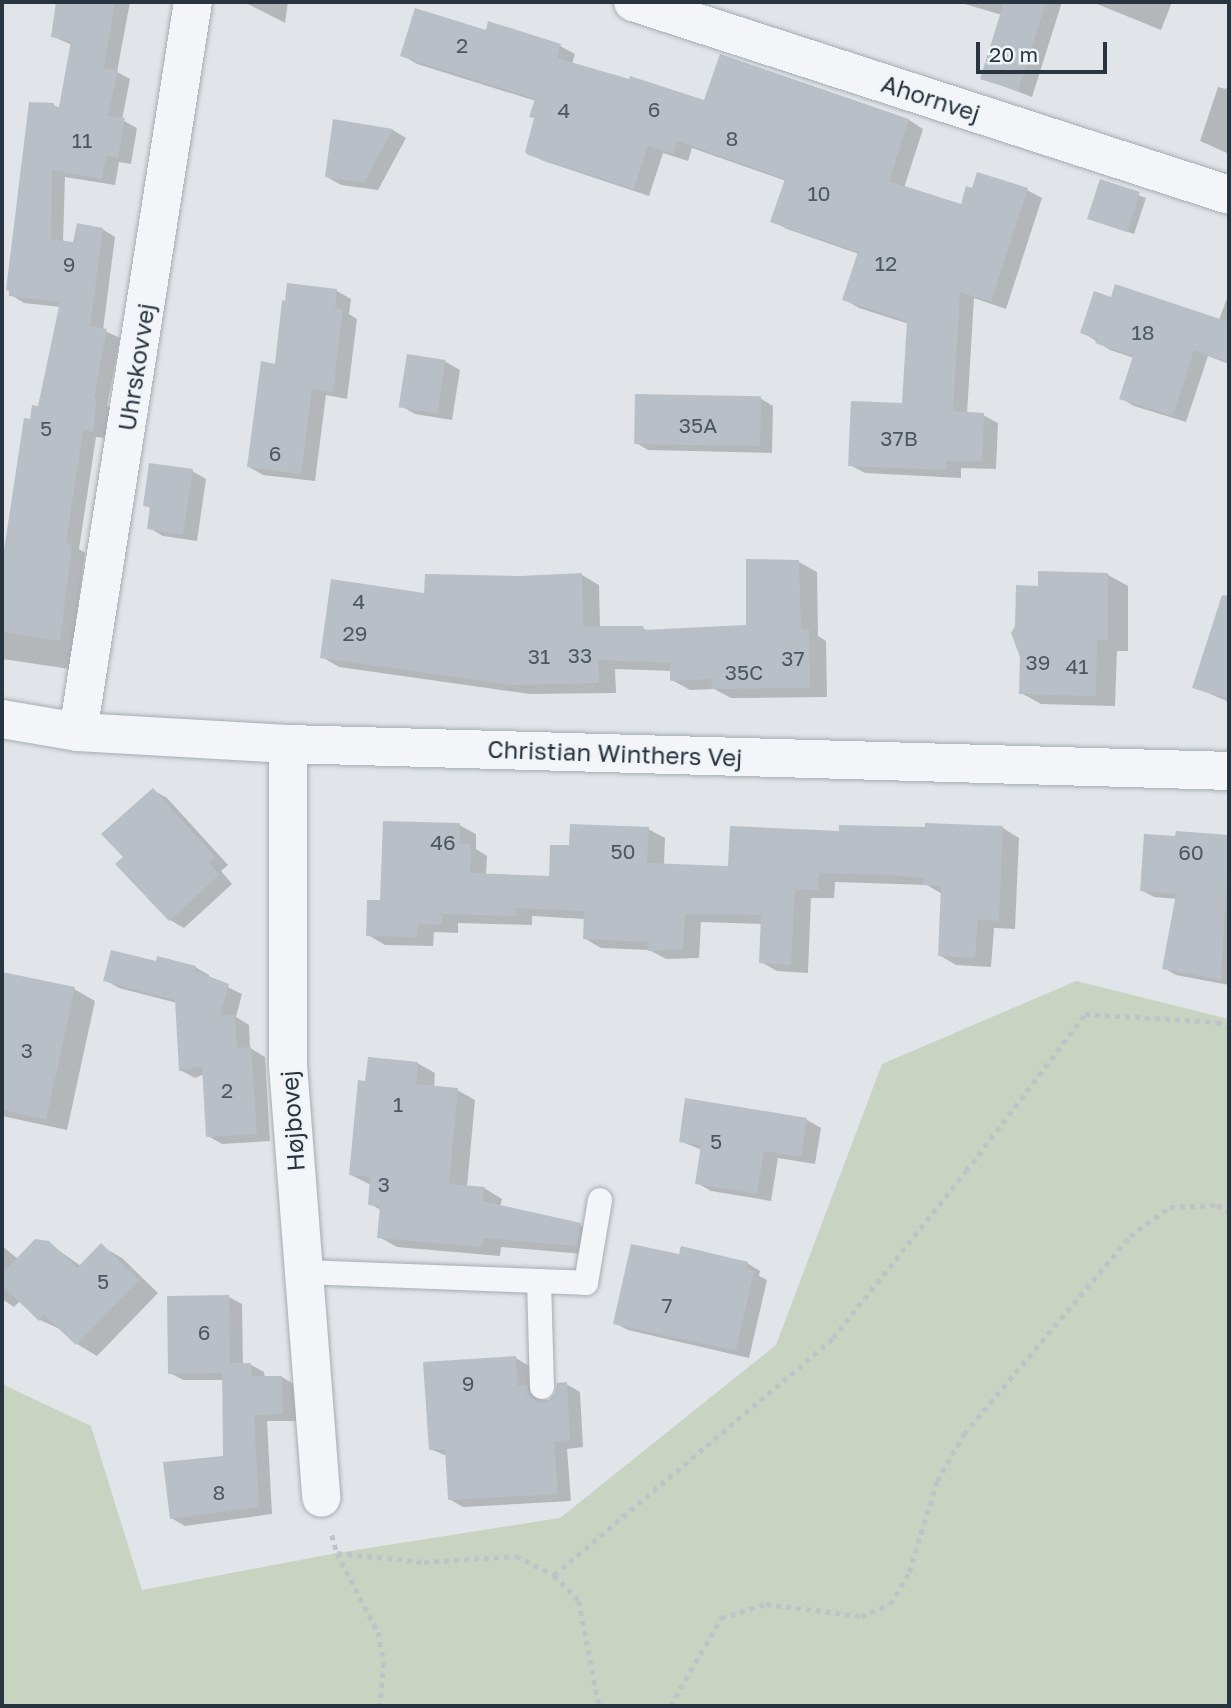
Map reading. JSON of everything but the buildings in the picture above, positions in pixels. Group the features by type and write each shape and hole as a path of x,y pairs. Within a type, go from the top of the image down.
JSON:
{"street":[{"name":"Uhrskovvej","path":"78,732 193,2"},
{"name":"Ahornvej","path":"633,2 1229,195"},
{"name":"Christian Winthers Vej","path":"2,719 78,732 288,744 1229,771"},
{"name":"Højbovej","path":"288,744 288,1065 321,1497"}],"lane":[{"path":"302,1272 586,1283 600,1200"},
{"path":"539,1281 542,1387"}],"path":[{"path":"554,1575 833,1338 1085,1014 1217,1022 1229,1027"},
{"path":"670,1706 720,1618 766,1604 861,1616 890,1604 909,1572 937,1480 964,1434 1129,1236 1170,1207 1217,1206 1229,1212"},
{"path":"321,1497 337,1553 378,1632 384,1662 380,1706"},
{"path":"337,1553 424,1562 516,1556 554,1575 579,1601 599,1706"}],"green space":[{"path":"1076,981 1229,1019 1229,1706 2,1706 2,1384 91,1426 142,1590 337,1553 560,1518 776,1345 882,1064"}]}
